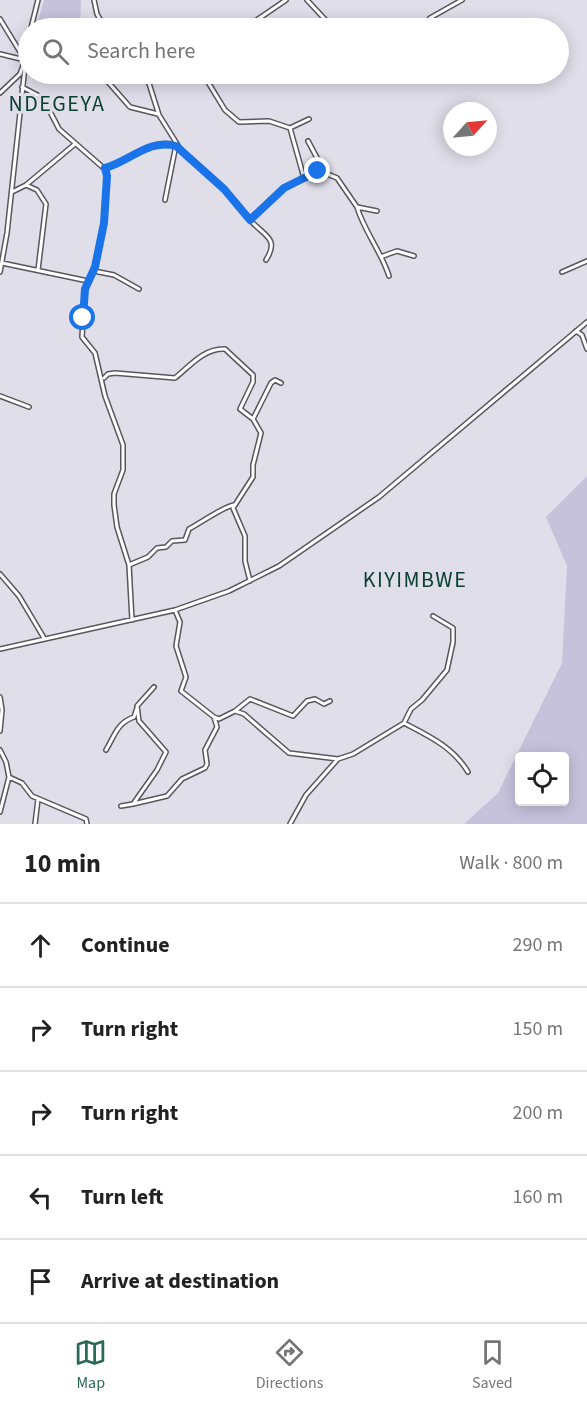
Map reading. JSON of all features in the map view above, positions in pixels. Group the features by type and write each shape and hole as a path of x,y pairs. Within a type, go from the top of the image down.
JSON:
{"street":[{"path":"34,18 38,0"},
{"path":"94,0 99,18"},
{"path":"261,18 286,0"},
{"path":"307,0 324,18"},
{"path":"430,18 462,0"},
{"path":"0,19 18,46"},
{"path":"0,54 18,58"},
{"path":"0,93 18,76"},
{"path":"0,272 23,84"},
{"path":"110,84 130,107 159,115"},
{"path":"149,84 159,115 177,146 196,166 224,189 272,242 273,248 266,260"},
{"path":"209,84 225,110 239,122 269,121 290,128 309,119"},
{"path":"22,87 46,100 56,124 75,144 105,168 107,176 106,207 94,271 85,289 82,337 95,353 111,413 123,445 123,470 114,494 114,506 117,527 129,565 132,620"},
{"path":"290,128 304,178"},
{"path":"308,141 325,172"},
{"path":"11,193 26,185 75,144"},
{"path":"105,168 119,164 153,145 177,146"},
{"path":"165,200 177,146"},
{"path":"250,220 284,188 318,171 325,172 337,178 357,207 360,219 383,256 388,276"},
{"path":"26,185 37,190 46,204 38,270"},
{"path":"357,207 377,211"},
{"path":"383,256 397,251 414,256"},
{"path":"562,272 587,261"},
{"path":"2,263 88,280"},
{"path":"94,271 114,275 139,289"},
{"path":"0,649 175,610 250,581 305,549 379,497 587,322"},
{"path":"576,331 585,338 587,349"},
{"path":"103,380 108,374 115,373 176,378 197,358 216,349 225,349 253,375 253,382 240,409 253,419 261,431 253,465 253,477 233,510 245,536 245,561 250,581"},
{"path":"253,419 271,383 275,380 281,382"},
{"path":"0,396 29,407"},
{"path":"129,565 148,557 157,548 166,547 172,541 185,540 189,529 217,514 225,506 235,505"},
{"path":"0,574 19,596 44,638"},
{"path":"121,806 167,796 182,779 205,768 205,750 218,727 214,717 181,691 186,680 177,646 176,638 180,622 175,610"},
{"path":"235,711 244,714 289,753 338,759 353,754 404,723 411,709 422,700 447,670 453,642 453,628 433,616"},
{"path":"106,750 117,728 123,721 134,717 137,706 154,687"},
{"path":"0,697 2,710 0,731"},
{"path":"214,717 219,718 235,711 249,699 293,716 307,700 315,699 324,704 330,701"},
{"path":"133,804 157,770 166,752 139,721 137,706"},
{"path":"404,723 440,742 459,757 468,772"},
{"path":"0,750 6,762 9,777 0,812"},
{"path":"290,824 306,795 338,759"},
{"path":"9,777 22,783 28,793 86,819 87,824"},
{"path":"35,824 38,799"}],"shaded area":[{"path":"44,0 81,0 80,18 39,18"},
{"path":"587,476 587,824 464,824 498,793 515,758 515,806 569,806 569,752 518,752 562,663 567,566 546,517"}],"district":[{"name":"NDEGEYA","path":"57,104"},
{"name":"KIYIMBWE","path":"415,580"}],"route":[{"path":"83,318 86,283 94,271 104,223 107,176 105,168 119,164 153,145 171,144 182,148 196,166 224,189 250,220 269,206 284,188 318,171"}]}
